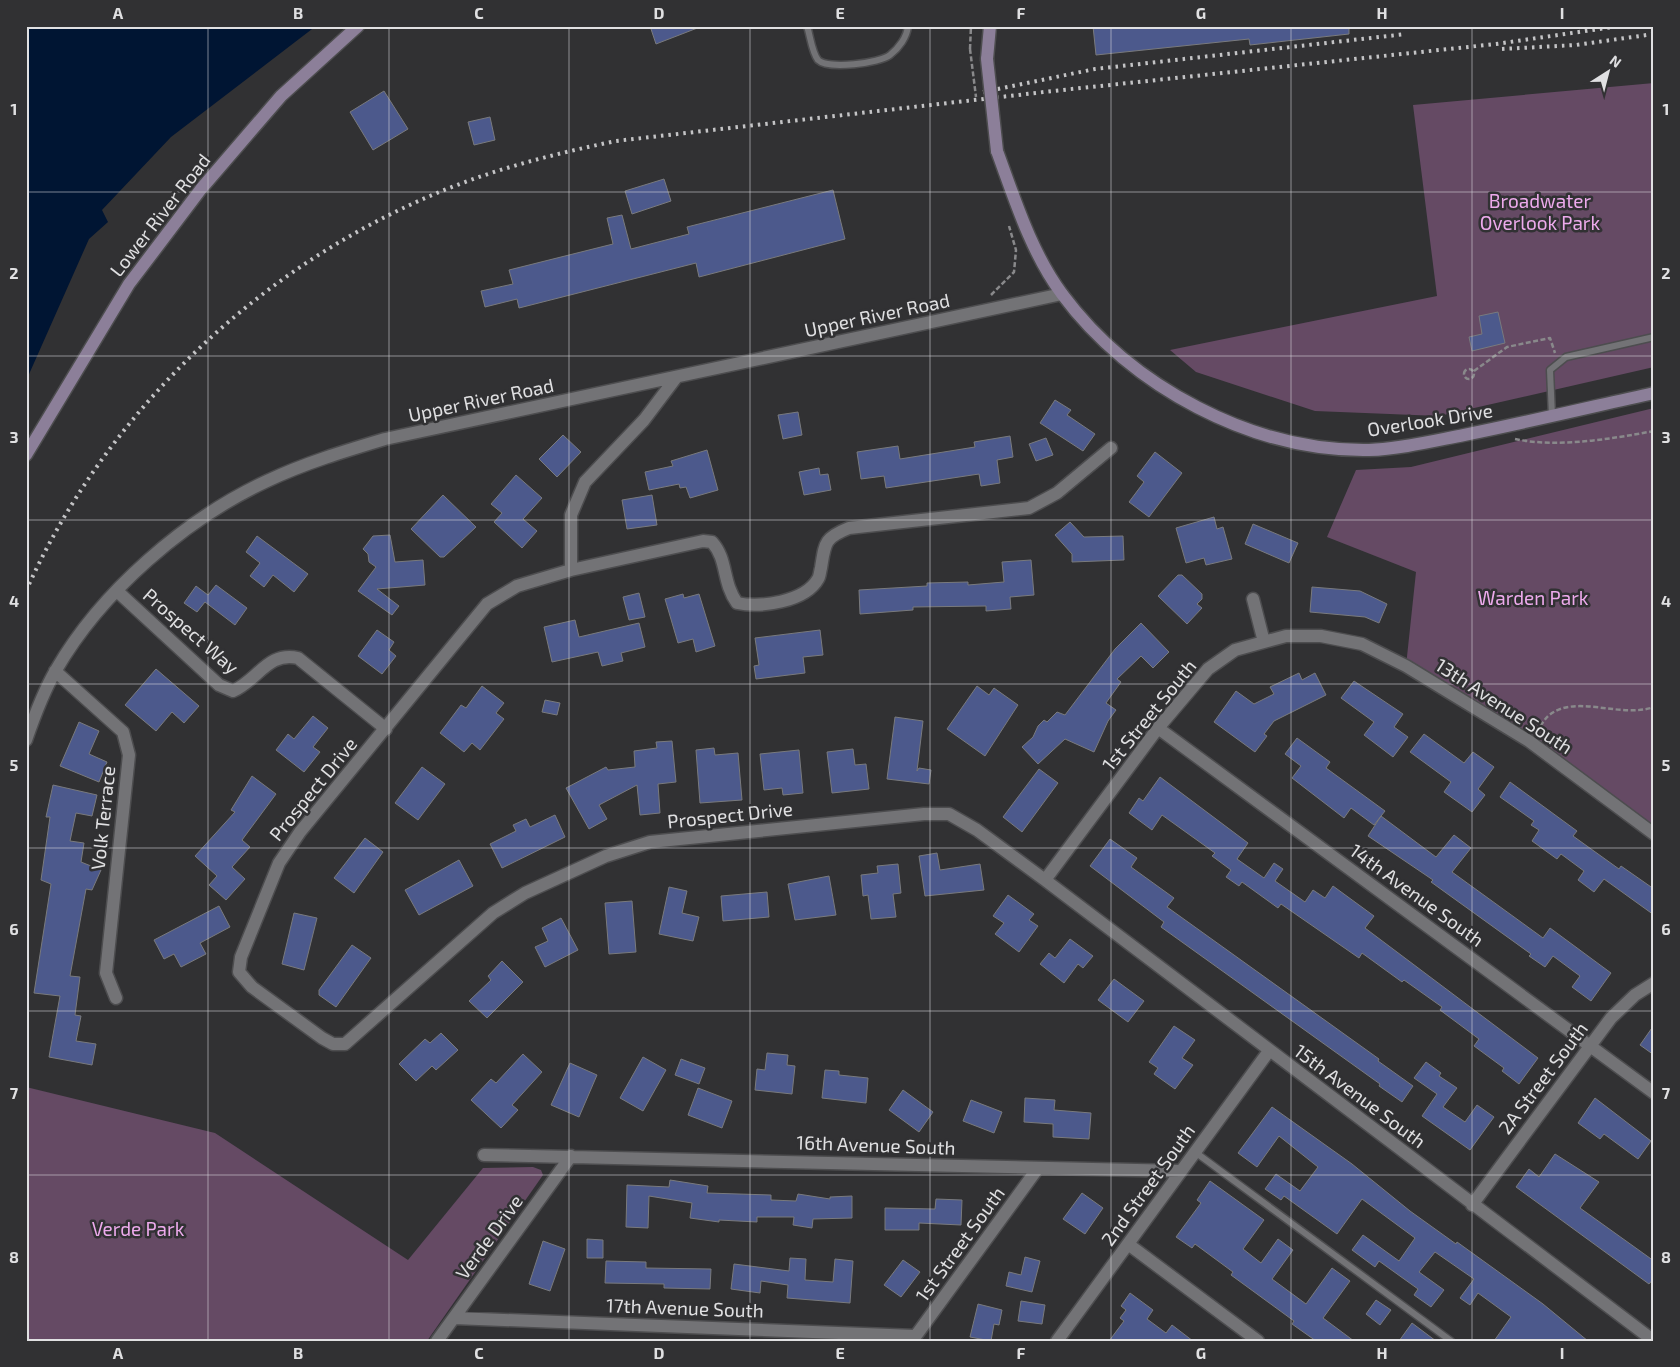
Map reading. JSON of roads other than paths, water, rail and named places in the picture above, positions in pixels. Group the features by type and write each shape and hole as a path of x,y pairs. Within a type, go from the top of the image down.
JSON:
{"main road":[{"name":"Lower River Road","path":"26,455 129,284 201,189 281,96 358,26"},
{"name":"Overlook Drive","path":"990,26 987,59 996,151 1022,219 1062,294 1100,336 1142,372 1192,407 1238,426 1283,440 1329,448 1370,450 1423,443 1654,393"}],"street":[{"name":"Upper River Road","path":"26,740 55,671 85,627 117,591 155,554 216,509 266,482 314,461 385,439 675,379 1062,294"},
{"path":"571,570 571,515 585,482 644,420 675,379"},
{"name":"Prospect Drive","path":"1045,880 977,830 949,814 924,814 650,842 588,864 525,893 492,912 354,1038 345,1044 333,1044 252,986 239,972 241,957 279,863 300,832 487,604 517,586 571,570 703,541 712,542 720,551 728,591 737,604 750,606 795,597 809,589 819,578 825,543 833,534 849,528 1029,508 1057,493 1111,448"},
{"name":"Prospect Way","path":"117,591 219,685 233,691 244,686 274,659 288,656 298,658 386,729"},
{"path":"1253,599 1264,642"},
{"name":"1st Street South","path":"1045,880 1158,728 1208,670 1235,650 1286,636 1321,636"},
{"name":"13th Avenue South","path":"1321,636 1362,644 1406,666 1529,741 1654,834"},
{"name":"Volk Terrace","path":"55,671 123,732 129,755 106,973 116,998"},
{"name":"14th Avenue South","path":"1158,728 1654,1093"},
{"name":"15th Avenue South","path":"1045,880 1654,1341"},
{"name":"2A Street South","path":"1472,1205 1610,1018 1635,995 1654,983"},
{"name":"2nd Street South","path":"1057,1341 1269,1050"},
{"name":"16th Avenue South","path":"484,1154 1180,1171"},
{"name":"Verde Drive","path":"437,1341 571,1156"},
{"name":"1st Street South","path":"913,1338 1038,1168"},
{"path":"1128,1244 1258,1341"},
{"name":"17th Avenue South","path":"454,1318 913,1338"}],"lane":[{"path":"807,26 817,59 825,65 840,66 889,56 907,36 908,26"},
{"path":"1552,416 1550,370 1558,363 1566,357 1654,337"},
{"path":"1195,1152 1451,1341"}],"water":[{"path":"26,26 316,26 171,137 102,210 108,222 89,239 26,381"}],"railway":[{"path":"26,591 59,527 97,466 142,409 191,356 245,308 304,265 365,227 430,196 476,178 545,157 616,141 1053,91 1496,44 1620,26"},
{"path":"983,92 1095,69 1406,34"},
{"path":"1502,49 1576,45 1654,34"}],"park label":[{"name":"Broadwater Overlook Park","path":"1540,212"},
{"name":"Warden Park","path":"1533,598"},
{"name":"Verde Park","path":"138,1229"}]}
